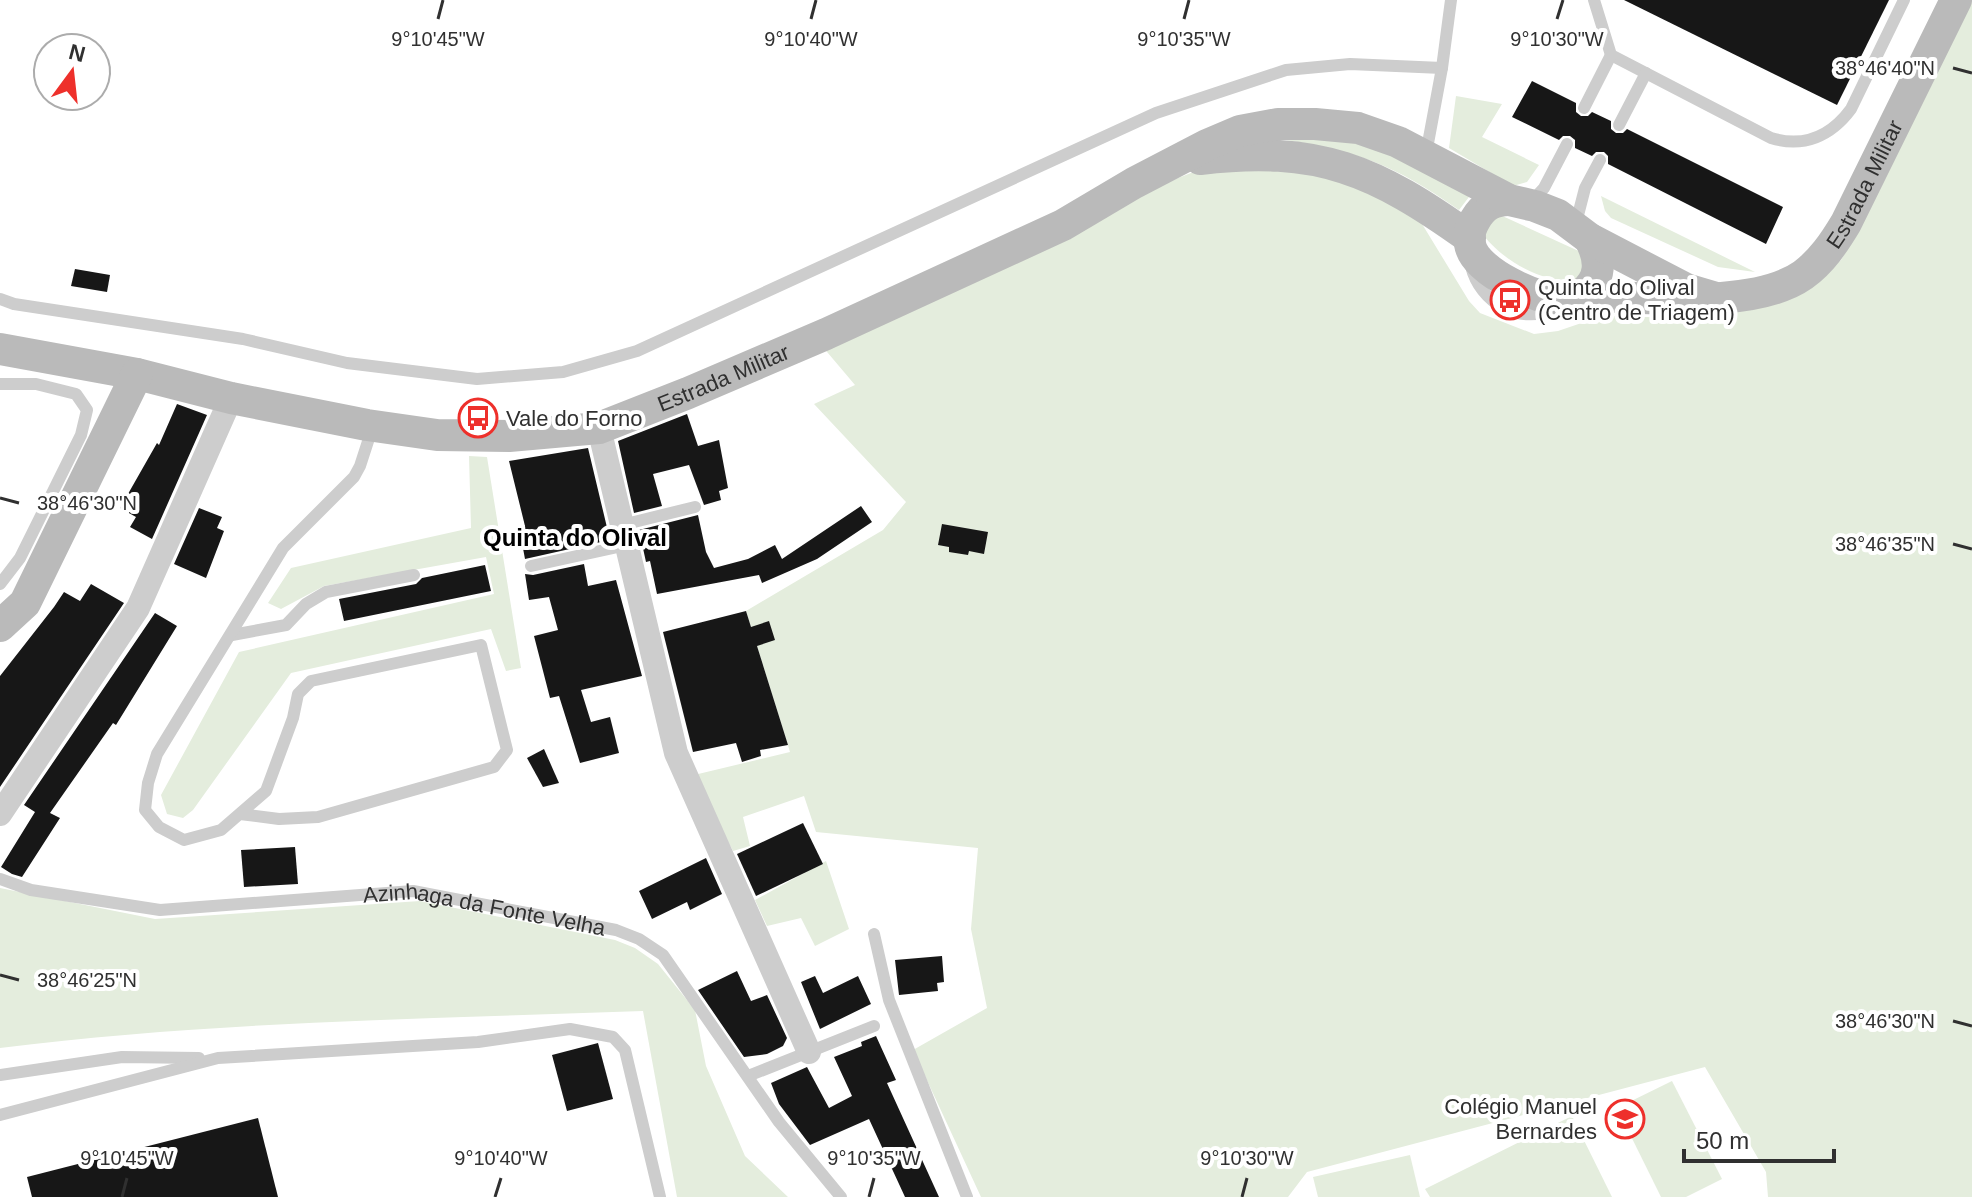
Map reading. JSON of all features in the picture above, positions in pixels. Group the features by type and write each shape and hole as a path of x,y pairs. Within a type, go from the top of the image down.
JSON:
{"street":[{"name":"Estrada Militar","path":"1177,162 1239,154 1297,155 1355,170 1408,195 1470,242 1478,260 1515,286 1538,295 1575,299 1713,297 1770,291 1803,275 1827,253 1846,223 1956,0"},
{"name":"Estrada Militar","path":"0,349 137,374 231,398 437,435 477,436 599,428 840,328 1063,225 1207,145 1240,131 1278,124 1358,128 1398,142 1519,202 1558,215 1583,233 1686,289 1713,297"},
{"path":"1470,242 1472,225 1489,203 1519,202"},
{"path":"1575,299 1591,286 1599,267 1597,252 1583,233"},
{"path":"0,626 25,603 137,374"},
{"path":"0,814 138,608 231,398"},
{"path":"599,428 676,753 809,1052"}],"lane":[{"path":"1426,157 1451,0"},
{"path":"1584,108 1611,55 1594,0"},
{"path":"1611,55 1771,138 1791,142 1817,139 1841,122 1851,109 1904,0"},
{"path":"0,299 14,304 243,339 347,363 477,379 563,372 637,351 1156,113 1286,70 1350,64 1442,68"},
{"path":"1619,125 1646,73"},
{"path":"1519,202 1544,188 1567,144"},
{"path":"1583,233 1585,188 1600,160"},
{"path":"0,384 36,384 76,394 87,410 81,435 20,558 0,584"},
{"path":"240,814 279,819 318,817 494,767 507,750 481,645 311,681 298,694 293,718 266,791 221,830 184,840 159,827 145,810 148,783 157,754 283,548 354,477 372,425"},
{"path":"531,566 695,507"},
{"path":"232,635 286,625 306,604 326,592 414,575"},
{"name":"Azinhaga da Fonte Velha","path":"0,879 31,890 160,910 413,891 616,930 639,939 663,955 779,1122 841,1197"},
{"path":"874,934 889,1000 967,1197"},
{"path":"748,1076 874,1026"},
{"path":"0,1075 122,1057 218,1058 478,1042 570,1029 613,1037 625,1050 660,1197"},
{"path":"0,1115 218,1058"}],"green space":[{"path":"1972,0 1972,1197 1768,1197 1766,1172 1705,1067 1307,1172 1288,1197 981,1197 913,1050 987,1008 971,929 978,848 816,832 804,796 743,817 750,846 733,851 694,775 790,752 746,611 883,530 906,502 814,404 855,385 822,346 1178,178 1204,168 1297,163 1416,214 1469,301 1480,313 1534,334 1558,331 1602,316 1691,318 1762,307 1826,272 1841,260 1861,226"},
{"path":"1456,96 1502,104 1482,137 1539,165 1527,182 1513,186 1449,148"},
{"path":"1285,134 1357,142 1411,163 1472,193 1459,210 1415,181 1374,162 1330,148 1278,139"},
{"path":"1601,196 1755,272 1718,267 1611,218 1605,211"},
{"path":"1498,214 1583,253 1585,270 1576,283 1550,279 1525,269 1493,246 1484,236 1485,225"},
{"path":"469,456 487,457 521,668 506,671 491,629 291,673 193,810 183,818 167,814 161,795 239,652 494,594 486,557 324,586 281,609 268,603 291,568 471,528"},
{"path":"826,861 849,929 815,946 801,918 767,926 755,900"},
{"path":"0,888 155,919 420,901 615,940 635,948 658,964 695,1010 706,1066 745,1156 788,1197 677,1197 643,1011 241,1027 0,1048"},
{"path":"1672,1081 1722,1179 1686,1197 1661,1197 1617,1108"},
{"path":"1572,1116 1612,1197 1430,1197 1425,1189"},
{"path":"1410,1155 1420,1197 1318,1197 1313,1177"}],"building":[{"path":"1624,0 1889,0 1837,105"},
{"path":"1532,81 1576,103 1576,112 1581,116 1592,112 1611,121 1611,129 1616,133 1627,129 1783,207 1766,244 1608,164 1608,156 1604,152 1596,152 1592,156 1575,148 1575,140 1570,136 1559,140 1512,117"},
{"path":"75,269 110,275 107,292 71,286"},
{"path":"177,404 207,415 152,539 130,527 136,517 120,508 157,443 159,445"},
{"path":"687,414 698,446 719,440 728,488 719,491 721,500 704,505 689,465 653,474 662,506 634,513 618,441"},
{"path":"588,448 610,540 525,559 519,527 525,526 509,461"},
{"path":"861,506 872,522 817,559 762,583 759,575 657,594 639,530 698,515 706,552 714,568 748,559 775,545 782,559"},
{"path":"199,508 222,517 217,528 224,531 206,578 174,564"},
{"path":"942,524 988,532 984,554 949,552 949,547 938,545"},
{"path":"584,564 588,586 616,580 642,676 581,690 591,722 610,717 619,753 580,763 559,696 550,698 534,636 558,630 549,597 529,600 525,574"},
{"path":"485,565 491,591 344,621 339,599 416,584 422,578"},
{"path":"91,584 124,603 0,787 0,676 64,592 80,601"},
{"path":"746,611 751,627 769,621 775,640 757,646 788,745 760,750 761,756 742,762 736,743 693,752 663,632"},
{"path":"155,613 177,626 116,725 113,723 50,813 60,818 22,877 12,874 1,867 35,812 24,805"},
{"path":"544,749 559,783 543,787 527,758"},
{"path":"803,823 823,864 756,896 737,854"},
{"path":"295,847 298,884 244,887 241,850"},
{"path":"706,858 722,894 690,910 687,902 652,919 639,891"},
{"path":"942,956 944,982 937,983 938,991 899,995 895,960"},
{"path":"737,971 751,1001 767,995 787,1038 783,1046 767,1054 744,1057 698,990"},
{"path":"815,976 823,993 858,976 871,1004 820,1029 801,982"},
{"path":"876,1036 896,1080 887,1083 939,1197 905,1197 869,1119 810,1145 779,1104 771,1083 807,1067 829,1108 852,1096 834,1057 862,1046 861,1042"},
{"path":"598,1043 613,1099 567,1111 552,1055"},
{"path":"258,1118 278,1197 32,1197 27,1177"}],"place":[{"name":"Quinta do Olival (Centro de Triagem)","path":"1510,300"},
{"name":"Vale do Forno","path":"478,418"},
{"name":"Colégio Manuel Bernardes","path":"1625,1119"}],"district":[{"name":"Quinta do Olival","path":"575,537"}]}
